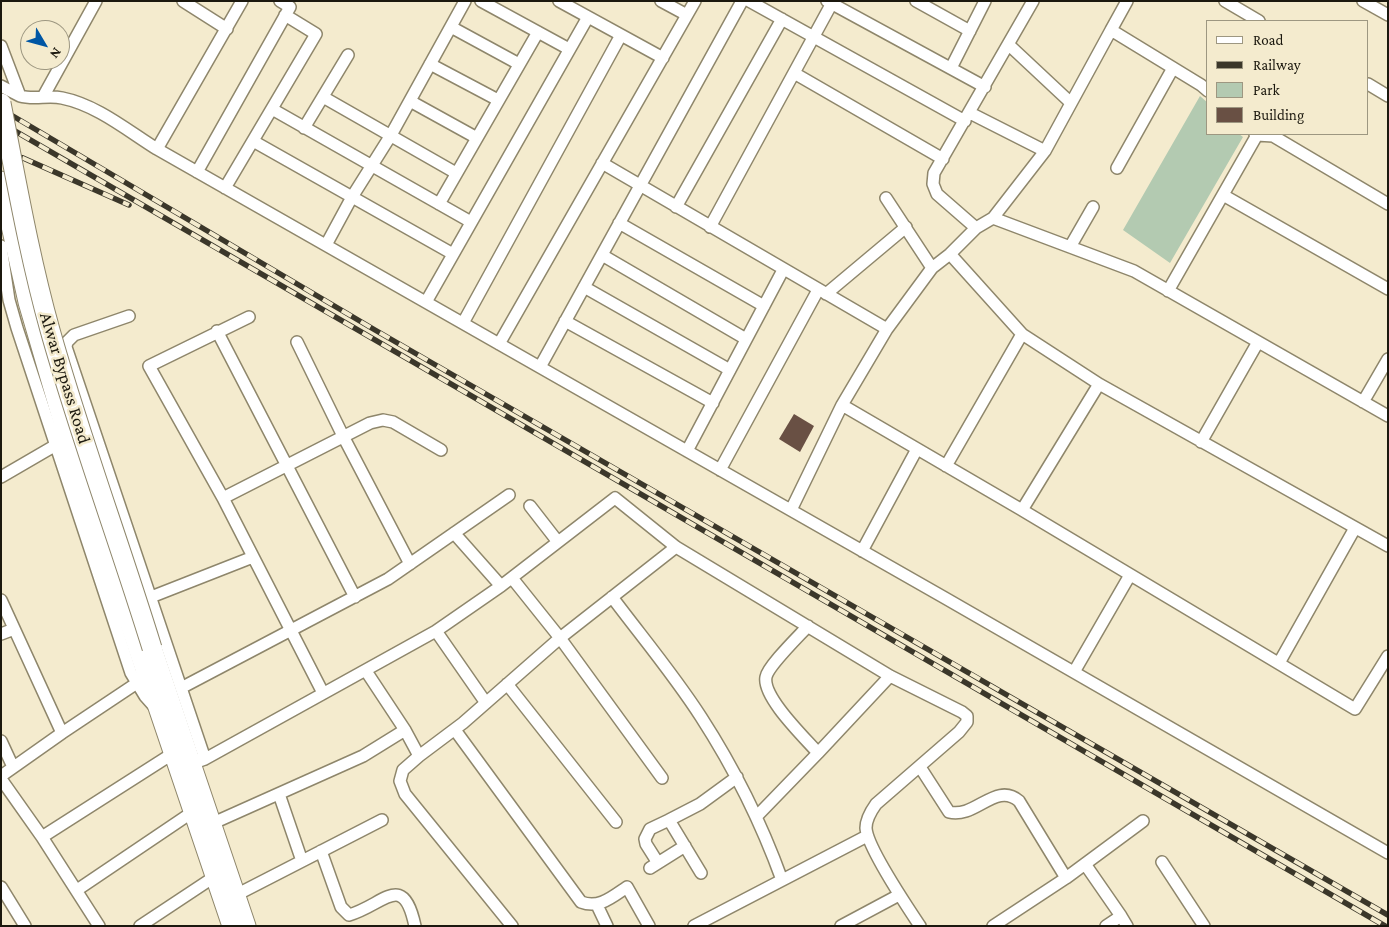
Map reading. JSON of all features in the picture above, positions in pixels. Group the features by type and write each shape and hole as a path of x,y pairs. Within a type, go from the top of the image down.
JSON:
{"main road":[{"name":"Alwar Bypass Road","path":"1,103 35,273 50,330 76,420 128,570 145,648"},
{"path":"1,181 26,293 73,456 145,648 198,762 198,808 211,824 246,926"},
{"path":"145,648 158,710 172,754 198,808 214,877 232,926"}],"street":[{"path":"42,97 96,1"},
{"path":"183,1 227,29"},
{"path":"157,149 242,1"},
{"path":"197,172 290,7 280,1"},
{"path":"326,245 352,198 391,135 465,1"},
{"path":"481,1 569,49"},
{"path":"559,1 663,58"},
{"path":"661,1 687,15"},
{"path":"499,344 695,1"},
{"path":"540,367 742,1"},
{"path":"750,1 813,38 967,117 1045,151"},
{"path":"916,1 970,31"},
{"path":"951,68 986,1"},
{"path":"976,228 937,194 933,184 934,174 1033,1"},
{"path":"791,510 842,405 887,329 932,268 950,254 976,228 993,218 1045,151 1127,1"},
{"path":"1225,1 1243,6 1258,20"},
{"path":"1363,1 1388,15"},
{"path":"710,227 813,38 830,2 985,87"},
{"path":"225,188 316,34 285,15"},
{"path":"426,302 588,17"},
{"path":"676,207 782,19"},
{"path":"450,27 519,64"},
{"path":"1111,30 1206,90"},
{"path":"439,204 538,32"},
{"path":"463,323 621,35"},
{"path":"1008,45 1071,103"},
{"path":"1,46 20,96"},
{"path":"304,128 348,55"},
{"path":"430,64 498,100"},
{"path":"1117,168 1173,68"},
{"path":"794,73 943,159"},
{"path":"1369,85 1388,96"},
{"path":"1,86 29,99 61,97 94,110 197,172 1388,853"},
{"path":"323,97 456,173"},
{"path":"410,101 477,138"},
{"path":"272,110 471,222"},
{"path":"1168,290 1256,135 1274,136 1388,204"},
{"path":"253,141 453,254"},
{"path":"602,163 887,329"},
{"path":"1223,194 1388,289"},
{"path":"886,198 932,268"},
{"path":"1070,247 1093,207"},
{"path":"993,218 1134,272 1388,416"},
{"path":"619,223 764,306"},
{"path":"720,470 822,292 906,227"},
{"path":"1,246 3,275 17,328 131,673 145,696 158,710"},
{"path":"950,254 1022,334 1099,384 1388,546"},
{"path":"602,255 746,339"},
{"path":"687,451 783,270"},
{"path":"584,288 730,370"},
{"path":"129,316 74,334 69,338 66,347 182,688 198,762 436,631 502,586 616,498 676,547 890,676 962,712 966,716 967,722 959,732 871,810 866,827 867,836 899,895 920,926"},
{"path":"249,317 148,366 223,498 323,693"},
{"path":"565,321 713,403"},
{"path":"217,331 355,597"},
{"path":"946,466 1022,334"},
{"path":"297,342 343,436 410,564"},
{"path":"1201,442 1258,342"},
{"path":"1362,402 1388,359"},
{"path":"1022,510 1099,384"},
{"path":"842,405 1355,709 1388,656"},
{"path":"223,498 343,436 370,423 383,420 393,422 441,450"},
{"path":"1,476 56,445"},
{"path":"862,551 917,449"},
{"path":"182,688 388,579 509,495"},
{"path":"530,506 558,542"},
{"path":"1279,664 1354,528"},
{"path":"454,533 502,586"},
{"path":"512,926 405,794 400,776 419,756 455,730 560,638 676,547"},
{"path":"151,597 253,557"},
{"path":"1074,672 1130,575"},
{"path":"512,578 560,638 662,778"},
{"path":"612,597 700,715 737,777 769,845 782,880"},
{"path":"1,600 62,733"},
{"path":"808,626 770,668 766,677 766,685 774,703 818,754"},
{"path":"1,634 14,628"},
{"path":"436,631 486,703"},
{"path":"366,670 405,730 419,756"},
{"path":"756,817 818,754 890,676"},
{"path":"99,926 1,777 13,766 137,683"},
{"path":"508,684 616,822"},
{"path":"211,824 362,756 405,730"},
{"path":"455,730 581,902 588,905 597,905 626,887 649,926"},
{"path":"1,741 13,766"},
{"path":"42,837 172,754"},
{"path":"920,767 949,812 955,814 964,812 998,796 1008,794 1014,796 1019,801 1066,878"},
{"path":"685,846 654,866 644,838 650,829 700,804 737,777"},
{"path":"279,794 302,861"},
{"path":"77,890 198,808"},
{"path":"236,894 382,820"},
{"path":"669,820 700,873"},
{"path":"993,926 1066,878 1143,821"},
{"path":"694,926 867,836"},
{"path":"322,851 341,907 345,913 349,915 392,894 400,894 408,903 415,926"},
{"path":"1162,862 1204,926"},
{"path":"1085,864 1124,921 1106,926"},
{"path":"140,926 214,877"},
{"path":"1,887 25,926"},
{"path":"841,926 899,895"},
{"path":"597,905 607,926"}],"green space":[{"path":"1200,96 1206,101 1206,135 1240,135 1243,137 1170,263 1123,230"}],"building":[{"path":"794,414 814,426 800,452 779,439"}],"railway":[{"path":"1,109 375,330 1388,915"},
{"path":"1,123 1385,926"},
{"path":"1,153 23,158 129,205"}]}
